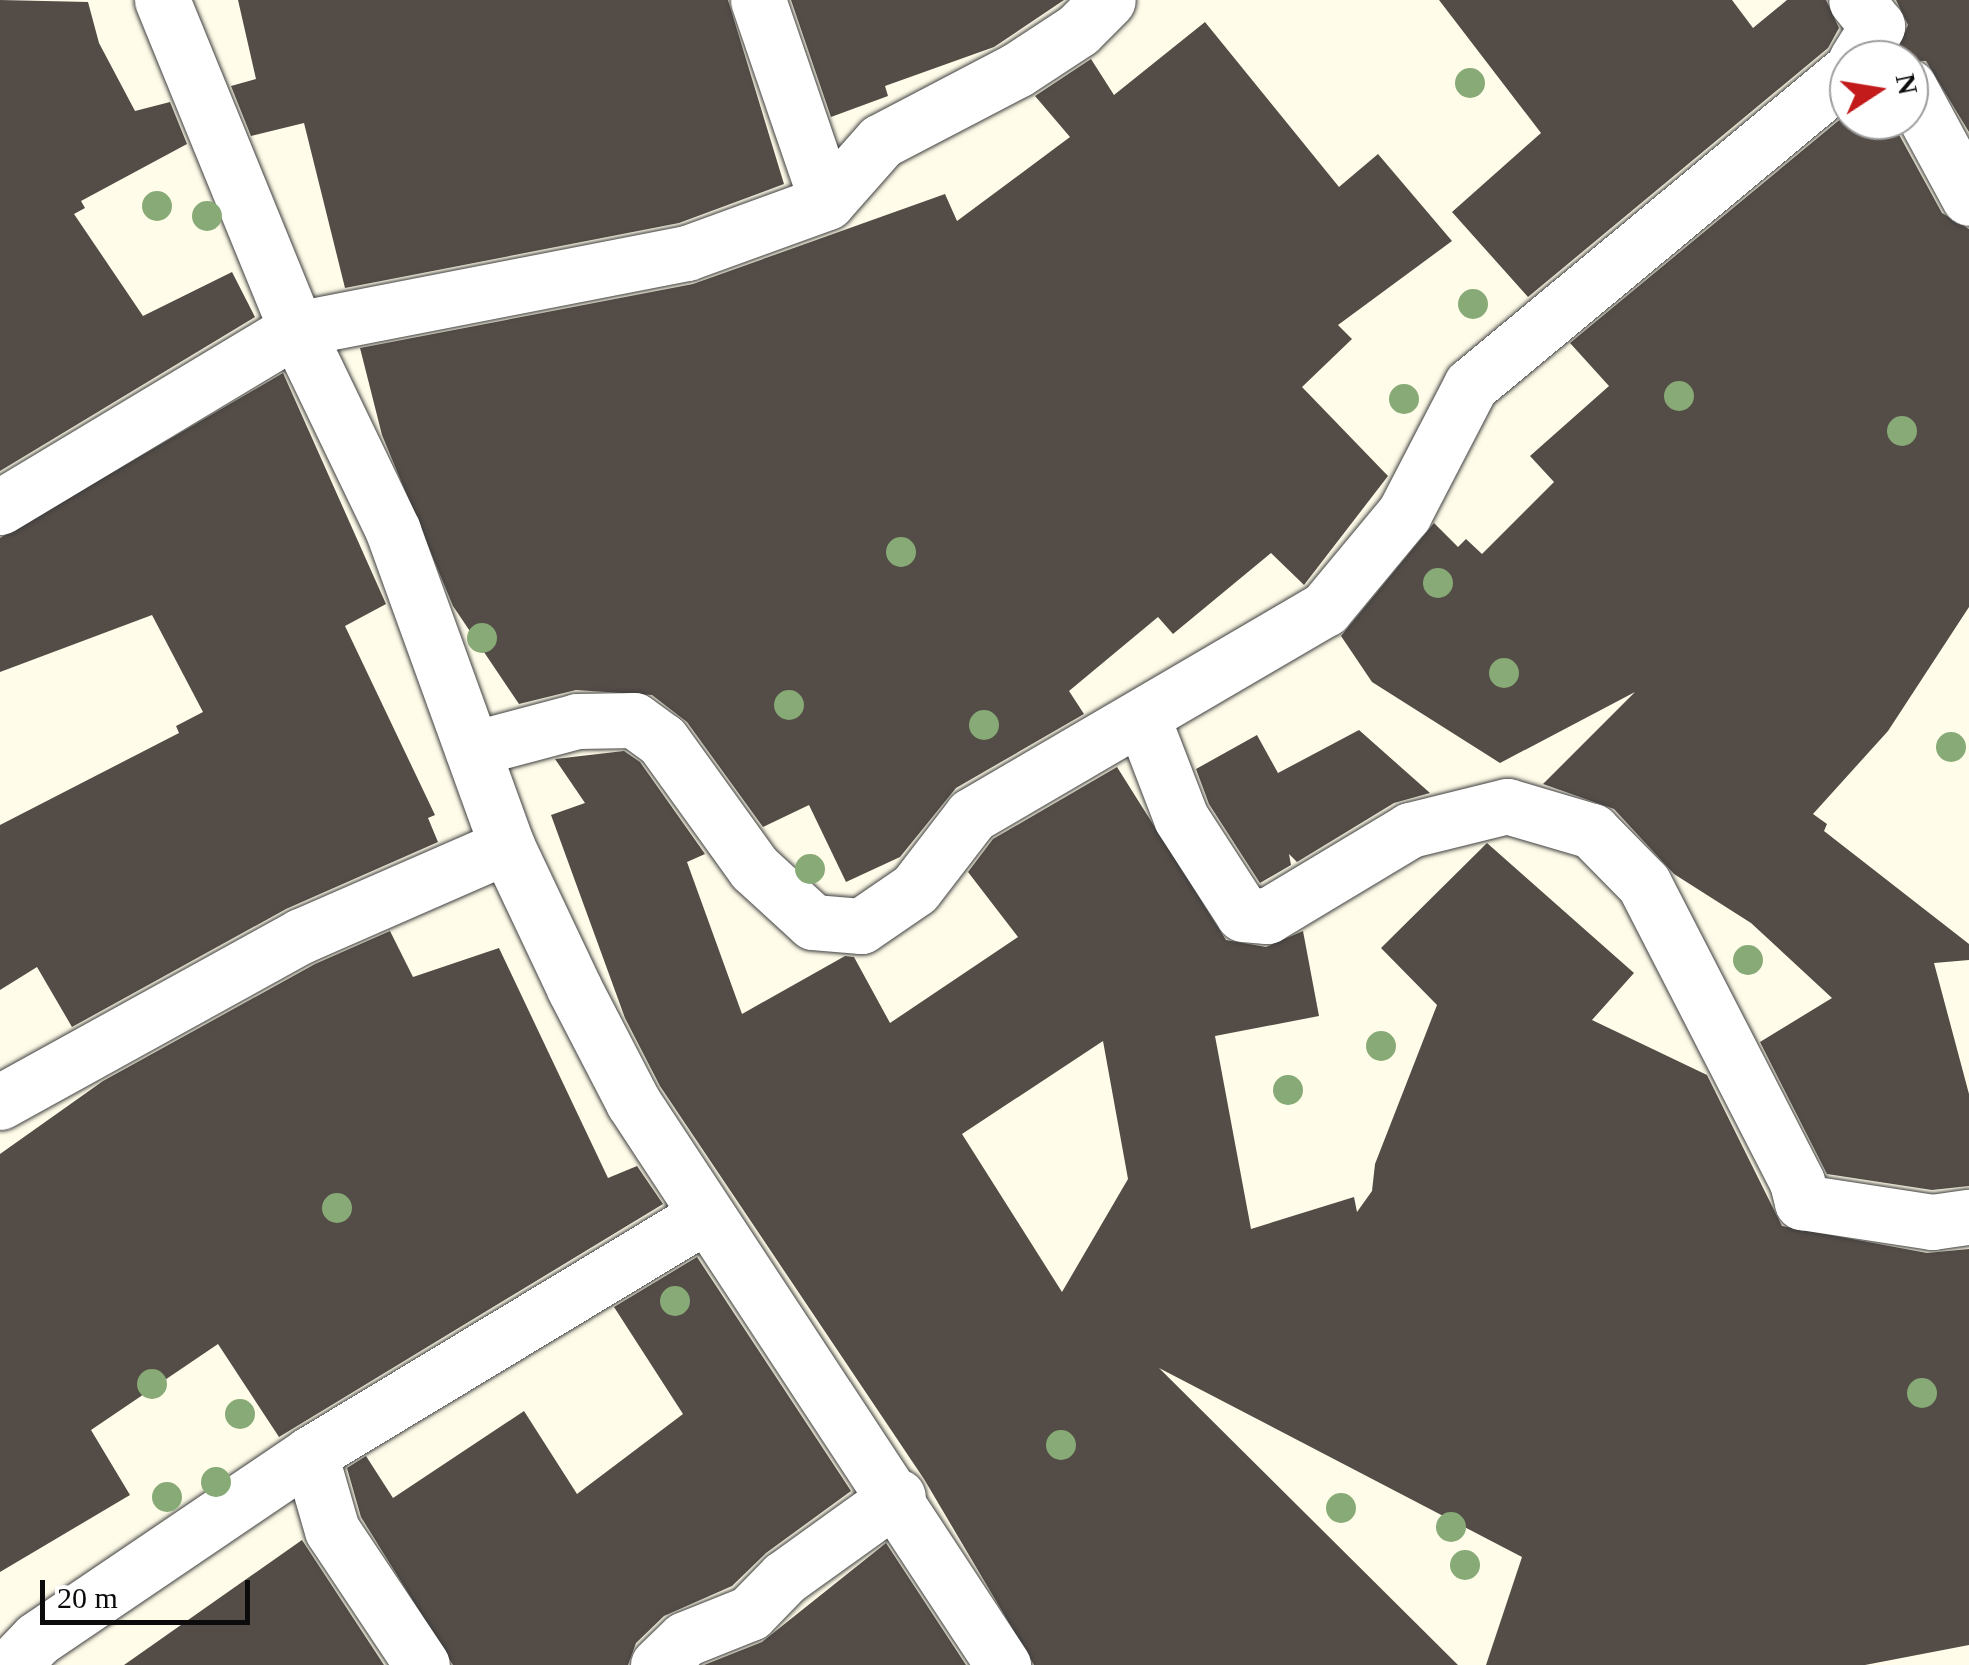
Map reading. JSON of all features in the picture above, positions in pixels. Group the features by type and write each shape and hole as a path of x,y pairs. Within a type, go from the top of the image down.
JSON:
{"street":[{"path":"162,0 296,329 393,531 507,846 633,1102 898,1496 1004,1665"},
{"path":"758,0 828,202"},
{"path":"0,507 296,329 687,253 828,202 881,140 1017,70 1108,0"},
{"path":"472,748 577,722 634,720 662,740 754,868 813,922 845,928 861,926 915,889 972,815 1143,719 1324,609 1404,514 1471,385 1829,76"},
{"path":"1929,124 1969,198"},
{"path":"1143,719 1181,818 1243,914 1267,916 1410,830 1507,806 1592,830 1644,884 1798,1182 1802,1202 1932,1222 1969,1217"},
{"path":"0,1102 302,936 507,846"},
{"path":"30,1656 310,1454 706,1215"},
{"path":"310,1454 332,1530 422,1665"},
{"path":"658,1665 686,1640 750,1612 784,1578 898,1496"}],"building":[{"path":"0,0 88,2 99,43 135,111 170,102 187,144 81,201 85,208 74,214 143,316 232,272 255,317 0,471"},
{"path":"238,0 728,0 784,184 679,223 345,288 304,123 251,136 231,86 256,79"},
{"path":"791,0 1064,0 994,47 885,86 888,96 831,117"},
{"path":"1439,0 1732,0 1753,28 1787,0 1826,0 1839,28 1828,48 1528,297 1452,212 1541,133"},
{"path":"1896,0 1969,0 1969,132 1929,66 1929,40 1902,40 1908,25"},
{"path":"1205,22 1339,187 1378,154 1452,241 1338,325 1352,339 1302,387 1388,476 1304,585 1271,553 1173,634 1158,617 1069,691 1084,714 956,788 900,857 846,882 809,805 763,827 687,722 652,695 576,690 519,704 453,606 382,435 360,348 693,284 945,194 957,221 1070,137 1035,96 1091,59 1114,95"},
{"path":"1829,129 1829,140 1902,140 1942,213 1969,229 1969,607 1888,731 1813,814 1827,824 1824,831 1969,944 1969,960 1934,963 1969,1094 1969,1186 1932,1190 1827,1174 1760,1042 1832,998 1751,923 1674,874 1614,809 1543,784 1635,692 1500,763 1372,682 1341,636 1434,523 1458,547 1466,539 1482,554 1554,482 1530,456 1609,386 1570,343"},
{"path":"283,373 386,604 345,626 435,815 428,818 438,842 286,909 72,1027 37,967 0,990 0,825 179,733 176,726 203,712 152,615 0,672 0,538"},
{"path":"1359,730 1430,793 1394,803 1297,862 1289,854 1291,865 1260,883 1209,804 1196,769 1257,735 1278,773"},
{"path":"624,751 640,762 705,854 687,862 742,1014 845,956 854,957 890,1023 1018,937 968,872 993,839 1117,767 1226,940 1266,947 1303,931 1319,1016 1215,1036 1251,1229 1354,1197 1357,1212 1372,1191 1375,1164 1437,1005 1381,948 1487,843 1634,973 1592,1020 1707,1075 1782,1226 1927,1253 1969,1249 1969,1645 1865,1665 1486,1665 1522,1557 1159,1368 1458,1665 1034,1665 924,1479 660,1086 625,1018 551,815 585,803 555,759","holes":["1103,1041 1128,1179 1062,1292 962,1134"]},
{"path":"390,931 413,977 499,948 608,1178 637,1166 663,1204 279,1437 218,1344 91,1430 130,1495 0,1572 0,1154 103,1081 315,964"},
{"path":"697,1257 851,1491 766,1553 732,1586 664,1616 636,1643 628,1665 453,1665 361,1517 347,1468 366,1456 393,1498 524,1411 577,1494 683,1414 614,1307"},
{"path":"302,1540 384,1665 124,1665"},
{"path":"886,1543 966,1665 704,1665 762,1642"}]}
